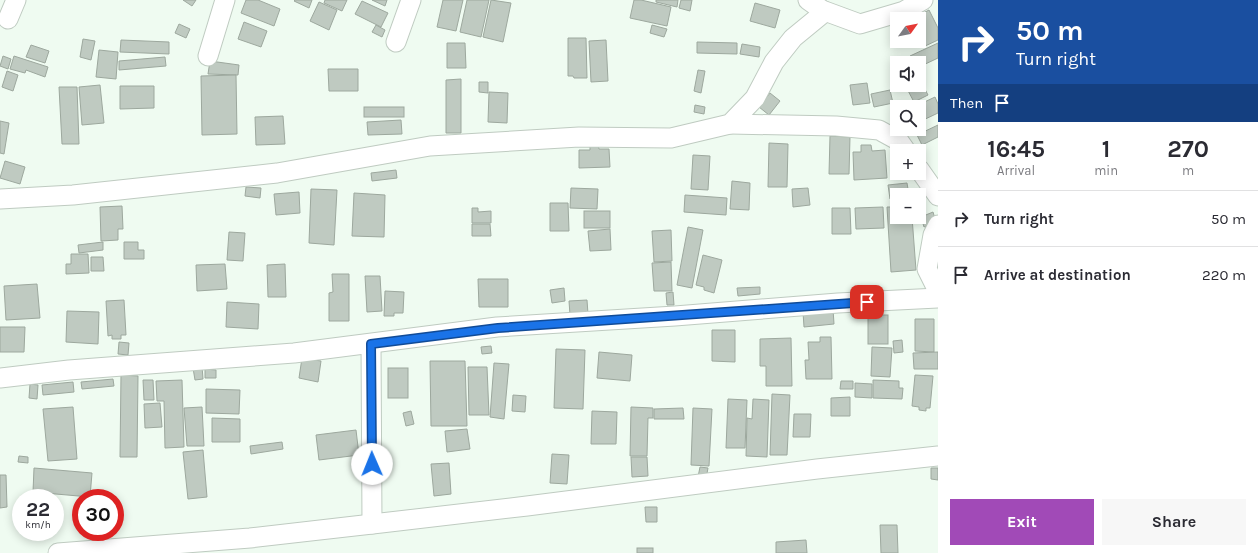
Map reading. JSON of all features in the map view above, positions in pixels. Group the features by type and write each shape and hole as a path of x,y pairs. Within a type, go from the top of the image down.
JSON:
{"street":[{"path":"8,19 16,0"},
{"path":"208,56 225,0"},
{"path":"396,42 411,0"},
{"path":"815,5 860,24 904,11 923,0"},
{"path":"730,124 755,98 774,62 793,38 821,16 815,5"},
{"path":"0,200 73,195 277,173 430,146 579,137 671,138 730,124 836,126 879,130 898,140 901,144"},
{"path":"926,179 938,196"},
{"path":"938,225 933,235 927,269 938,291"},
{"path":"0,378 69,370 294,353 498,328 838,303 938,298"},
{"path":"371,344 372,524"},
{"path":"58,553 250,538 527,506 817,469 938,456"}],"building":[{"path":"183,0 196,0 192,6"},
{"path":"246,0 258,0 280,9 274,26 241,13"},
{"path":"312,0 309,8 294,1"},
{"path":"325,0 347,0 342,11 324,3"},
{"path":"372,0 387,0 385,6"},
{"path":"443,0 463,0 456,31 437,27"},
{"path":"467,0 489,0 481,37 460,32"},
{"path":"491,0 511,3 503,42 483,37"},
{"path":"634,0 641,0 671,7 667,26 630,18"},
{"path":"656,0 678,0 677,7 656,2"},
{"path":"681,0 692,0 690,11 679,8"},
{"path":"362,1 388,13 381,27 355,14"},
{"path":"319,2 337,10 329,30 310,21"},
{"path":"755,3 780,10 775,28 750,21"},
{"path":"929,10 938,28 938,40 926,46 926,12"},
{"path":"244,22 267,31 261,47 238,39"},
{"path":"179,24 190,29 186,38 175,33"},
{"path":"376,25 385,30 382,37 372,32"},
{"path":"652,25 667,29 664,37 650,33"},
{"path":"568,38 586,38 587,78 574,78 573,76 568,76"},
{"path":"83,39 95,41 91,60 80,57"},
{"path":"121,40 169,42 169,54 120,52"},
{"path":"606,40 608,81 591,82 589,41"},
{"path":"697,42 737,43 737,54 697,53"},
{"path":"447,43 465,43 466,68 447,68"},
{"path":"938,43 938,58 926,64 926,56 910,56"},
{"path":"742,44 760,47 759,57 740,54"},
{"path":"31,45 49,51 45,63 26,57"},
{"path":"99,50 118,52 116,79 96,77"},
{"path":"3,56 11,59 8,69 0,66"},
{"path":"14,56 48,67 45,77 26,70 25,73 10,69"},
{"path":"165,57 166,66 119,70 119,61"},
{"path":"210,61 239,65 238,75 208,74"},
{"path":"328,69 358,69 358,91 329,91"},
{"path":"698,70 705,71 701,93 694,91"},
{"path":"7,71 18,75 13,91 2,87"},
{"path":"236,75 237,134 202,135 201,76"},
{"path":"461,79 461,133 446,133 446,80"},
{"path":"479,82 488,82 488,93 479,92"},
{"path":"867,83 870,103 853,105 850,85"},
{"path":"100,85 104,123 82,125 79,87"},
{"path":"120,86 154,86 154,108 120,109"},
{"path":"59,87 77,87 79,144 62,144"},
{"path":"890,90 892,100 890,100 890,104 874,107 871,94"},
{"path":"926,91 928,95 918,100 913,100 909,92"},
{"path":"489,92 508,93 507,123 488,122"},
{"path":"770,93 780,101 769,115 759,107"},
{"path":"935,97 938,104 938,113 926,119 926,101"},
{"path":"695,105 705,107 704,114 694,112"},
{"path":"364,107 404,107 404,117 364,117"},
{"path":"283,116 285,144 256,145 255,117"},
{"path":"401,120 402,134 368,135 367,122"},
{"path":"0,121 9,123 4,154 0,153"},
{"path":"938,125 938,137 922,144 918,136 926,136 926,131"},
{"path":"830,136 850,137 849,174 829,174"},
{"path":"769,143 788,144 787,187 768,187"},
{"path":"598,145 599,149 609,149 610,167 579,168 579,150 590,150 590,146"},
{"path":"861,145 871,145 872,151 885,150 887,178 854,180 853,152 861,152"},
{"path":"693,155 710,156 708,190 691,189"},
{"path":"5,161 25,167 20,184 0,178"},
{"path":"396,170 397,178 372,181 371,173"},
{"path":"732,181 750,183 749,210 730,209"},
{"path":"907,183 908,188 890,188 890,199 888,185"},
{"path":"246,187 261,188 260,198 245,196"},
{"path":"571,188 598,189 597,209 570,208"},
{"path":"808,188 810,205 793,207 792,189"},
{"path":"311,189 337,190 334,245 309,243"},
{"path":"299,192 300,213 276,215 274,194"},
{"path":"354,193 385,195 384,237 352,236"},
{"path":"685,195 727,198 726,215 684,212"},
{"path":"550,203 568,203 569,231 550,231"},
{"path":"122,206 123,229 118,229 118,240 101,241 100,207"},
{"path":"883,207 884,228 856,229 855,208"},
{"path":"887,207 890,207 890,224 913,224 916,270 891,272"},
{"path":"472,208 478,208 478,212 491,211 491,223 472,223"},
{"path":"832,208 850,208 851,234 832,234"},
{"path":"584,211 610,211 610,228 584,228"},
{"path":"933,212 936,222 924,227 923,224 926,224 926,215"},
{"path":"472,224 490,224 491,236 472,236"},
{"path":"688,227 703,230 692,288 677,285"},
{"path":"610,229 611,250 590,251 588,231"},
{"path":"671,230 672,261 654,262 652,231"},
{"path":"229,232 245,233 243,261 227,260"},
{"path":"103,242 103,250 79,253 78,245"},
{"path":"124,242 138,242 138,250 144,250 144,259 124,259"},
{"path":"71,254 88,254 89,273 66,274 66,264 71,264"},
{"path":"703,255 722,260 714,293 704,290 704,287 696,285"},
{"path":"91,257 103,257 104,271 91,271"},
{"path":"671,262 672,291 654,291 652,263"},
{"path":"225,264 227,289 197,291 196,265"},
{"path":"285,264 286,297 268,297 267,265"},
{"path":"332,274 349,274 349,321 329,321 329,293 333,292"},
{"path":"365,276 380,276 382,311 367,312"},
{"path":"478,279 508,279 508,307 479,307"},
{"path":"37,284 40,318 6,320 4,286"},
{"path":"760,287 760,294 738,296 737,288"},
{"path":"564,288 565,301 552,303 550,290"},
{"path":"385,291 404,292 403,313 394,313 394,316 384,316"},
{"path":"673,292 674,305 667,305 666,293"},
{"path":"124,300 126,335 121,335 121,339 112,339 112,335 108,336 106,301"},
{"path":"587,300 588,314 570,315 569,301"},
{"path":"227,302 259,304 258,329 226,327"},
{"path":"833,309 834,324 804,327 803,312"},
{"path":"67,311 99,312 98,344 66,342"},
{"path":"868,315 888,315 888,344 868,344"},
{"path":"915,319 934,319 934,352 915,351"},
{"path":"0,327 25,327 24,352 0,352"},
{"path":"712,330 735,330 735,362 712,361"},
{"path":"820,337 831,337 832,379 806,379 805,360 809,360 808,342 820,342"},
{"path":"791,338 792,386 766,386 766,366 760,366 760,339"},
{"path":"902,340 903,352 894,353 893,341"},
{"path":"119,342 129,343 128,355 118,354"},
{"path":"491,346 492,353 482,354 481,347"},
{"path":"872,347 892,348 890,377 871,376"},
{"path":"556,349 585,350 583,409 554,408"},
{"path":"599,352 632,355 630,381 597,378"},
{"path":"938,352 938,369 914,369 913,353"},
{"path":"302,358 321,361 318,382 299,378"},
{"path":"430,361 465,361 467,426 431,426"},
{"path":"494,363 509,364 504,419 490,417"},
{"path":"202,366 203,379 195,380 193,368"},
{"path":"468,367 487,367 489,415 469,415"},
{"path":"388,368 408,368 408,398 388,398"},
{"path":"205,369 216,370 216,378 205,378"},
{"path":"121,375 138,376 137,457 120,457"},
{"path":"915,375 933,376 930,408 926,408 926,411 919,410 919,407 912,406"},
{"path":"113,379 114,386 82,389 81,382"},
{"path":"143,380 153,380 154,400 144,400"},
{"path":"182,380 184,447 165,448 164,401 157,401 156,381"},
{"path":"873,380 899,381 899,388 903,388 902,399 873,398"},
{"path":"841,381 853,381 853,389 840,389"},
{"path":"73,382 74,392 43,395 42,385"},
{"path":"855,383 872,384 872,398 855,397"},
{"path":"30,384 38,385 37,399 29,398"},
{"path":"206,389 240,390 239,414 206,413"},
{"path":"772,394 790,395 787,455 770,455"},
{"path":"513,395 526,396 525,412 512,411"},
{"path":"850,397 850,416 831,416 831,398"},
{"path":"728,399 747,400 745,448 726,448"},
{"path":"753,399 769,400 767,457 746,456 747,418 752,419"},
{"path":"160,403 162,427 145,428 144,404"},
{"path":"73,407 77,459 48,461 43,409"},
{"path":"202,407 204,446 187,446 184,408"},
{"path":"631,407 653,408 653,418 648,418 647,456 630,456"},
{"path":"683,408 684,419 654,419 654,409"},
{"path":"693,408 712,409 709,466 691,465"},
{"path":"411,411 414,424 406,426 403,413"},
{"path":"592,411 617,412 616,444 591,444"},
{"path":"794,414 811,414 810,437 793,437"},
{"path":"212,418 240,419 240,442 212,442"},
{"path":"467,429 470,449 447,452 445,431"},
{"path":"356,430 359,455 319,460 316,435"},
{"path":"282,442 283,449 251,454 250,446"},
{"path":"203,450 207,497 188,499 183,452"},
{"path":"552,454 569,455 567,484 550,483"},
{"path":"19,456 28,457 28,463 18,462"},
{"path":"631,457 647,457 648,476 632,477"},
{"path":"449,463 451,494 434,496 431,464"},
{"path":"700,467 708,468 706,479 698,477"},
{"path":"34,468 92,473 91,489 72,489 72,495 64,495 64,489 33,489"},
{"path":"931,468 938,468 938,480 931,479"},
{"path":"0,475 6,475 7,507 0,508"},
{"path":"645,507 657,507 657,522 646,522"},
{"path":"880,525 897,525 898,553 881,553"},
{"path":"806,540 807,553 776,553 776,542"},
{"path":"637,548 653,548 653,553 637,553"}],"route":[{"path":"372,464 371,344 498,328 867,302"}]}
